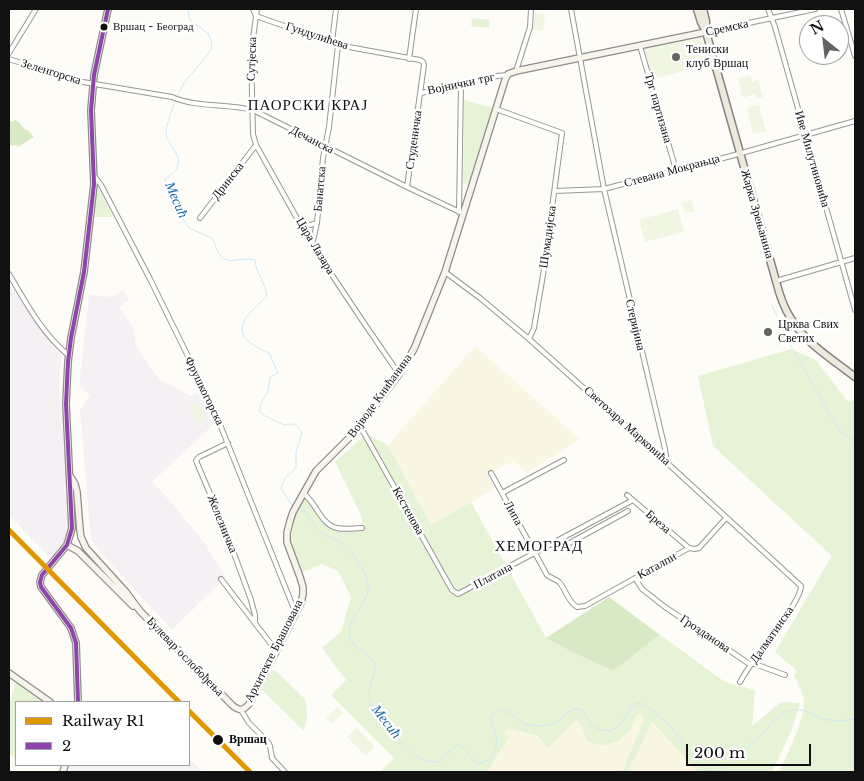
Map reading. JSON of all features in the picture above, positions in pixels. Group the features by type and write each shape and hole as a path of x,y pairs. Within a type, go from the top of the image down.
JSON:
{"main road":[{"name":"Жарка Зрењанина","path":"697,9 706,32 776,281 786,309 801,332 815,346 850,370 855,377"},
{"name":"Жарка Зрењанина","path":"703,9 706,32"}],"street":[{"path":"9,52 36,9"},
{"path":"78,701 76,643 74,635 40,582 42,574 67,545 72,528 66,404 68,355 84,272 95,177 91,110 93,84 108,9"},
{"path":"253,9 256,16"},
{"name":"Сутјеска","path":"253,110 251,53 257,9"},
{"path":"332,42 336,9"},
{"path":"409,58 416,9"},
{"path":"516,71 530,27 531,9"},
{"name":"Стеријина","path":"571,9 604,189 665,449 666,456 664,460"},
{"name":"Иве Милутиновића","path":"768,9 855,310"},
{"name":"Сремска","path":"580,58 816,9"},
{"path":"841,9 855,56"},
{"name":"Гундулићева","path":"256,16 338,45 409,58"},
{"name":"Банатска","path":"312,245 317,223 323,158 329,127 338,45"},
{"name":"Трг партизана","path":"640,46 676,170"},
{"name":"Војнички трг","path":"409,58 420,60 424,64 421,93 461,83 507,76"},
{"path":"496,109 507,76 516,71 580,58"},
{"name":"Зеленгорска","path":"9,59 59,76 93,84"},
{"name":"Војводе Книћанина","path":"461,83 460,187 462,212"},
{"name":"Дечанска","path":"93,84 185,102 253,110 407,187 462,212"},
{"name":"Студеничка","path":"407,187 421,93"},
{"name":"Војводе Книћанина","path":"297,505 316,470 359,427 399,374 414,349 445,272 462,212 471,190 496,109"},
{"name":"Шумадијска","path":"496,109 562,134 543,275 534,328 529,339"},
{"name":"Цара Лазара","path":"253,110 253,134 256,145 312,245 399,374"},
{"name":"Стевана Мокрањца","path":"604,189 855,121"},
{"name":"Дринска","path":"200,218 256,145"},
{"name":"Фрушкогорска","path":"95,177 150,279 213,407 296,614"},
{"path":"460,187 471,190"},
{"path":"555,191 604,189"},
{"path":"302,225 310,226 317,223"},
{"path":"776,281 855,258"},
{"name":"Светозара Марковића","path":"445,272 529,339 800,584 802,588"},
{"path":"9,274 35,319 68,355"},
{"name":"Кестенова","path":"359,427 452,590 458,594"},
{"name":"Железничка","path":"228,443 196,460 225,529 251,600 255,623"},
{"path":"502,493 564,460"},
{"name":"Липа","path":"491,473 548,575 558,582 572,604 579,608"},
{"name":"Булевар ослобођења","path":"70,476 77,492 80,530 84,543 120,590 131,598 140,611"},
{"path":"303,493 312,501 330,525 336,528 362,528"},
{"name":"Бреза","path":"627,495 689,548"},
{"name":"Платана","path":"458,594 633,500"},
{"name":"Архитекте Брашована","path":"241,710 249,704 301,603 303,587 287,542 287,533 297,505"},
{"path":"557,550 628,510"},
{"path":"602,516 605,523"},
{"name":"Каталпи","path":"579,608 689,548 697,549 703,545 726,518"},
{"name":"Булевар ослобођења","path":"67,545 78,551 120,590 232,705 241,710 247,720 268,742 272,758 284,772"},
{"name":"Грозданова","path":"635,578 642,590 748,663 785,675"},
{"path":"221,579 270,644 276,649"},
{"name":"Далматинска","path":"740,682 786,616 802,588"},
{"path":"9,673 49,701"}],"shaded area":[{"path":"9,283 54,348 62,355 59,383 67,475 69,533 65,544 51,559 9,515"},
{"path":"123,290 129,299 119,307 133,327 136,346 159,379 190,396 203,391 215,423 152,482 208,547 226,577 172,630 98,550 91,539 80,410 90,396 79,386 89,295 114,297"},
{"path":"475,346 580,439 527,473 514,461 488,473 494,489 431,525 388,445"},
{"path":"641,713 644,719 622,772 487,772 509,739 504,734 508,728 538,736 575,719 580,723 587,741 602,746 617,742 632,728 636,715"},
{"path":"652,722 659,729 697,772 628,772"},
{"path":"190,759 202,772 68,772 69,766 190,766"}],"green space":[{"path":"535,13 545,15 543,31 532,30"},
{"path":"472,18 490,20 489,28 471,26"},
{"name":"Тениски клуб Вршац","path":"701,36 708,65 652,79 644,48"},
{"path":"750,75 752,82 758,80 763,97 757,99 755,94 743,98 738,79"},
{"path":"464,100 493,108 468,184 466,185 463,183"},
{"path":"759,105 766,131 753,134 747,108"},
{"path":"9,120 19,122 34,137 18,147 16,145 10,146"},
{"path":"99,188 113,217 95,217 95,201"},
{"path":"692,200 695,211 685,213 682,203"},
{"path":"678,209 684,232 645,242 639,220"},
{"path":"791,349 816,360 848,402 855,399 855,772 779,772 797,731 803,713 804,701 794,675 797,671 775,652 832,556 713,446 698,376"},
{"path":"197,401 206,419 197,423 189,405"},
{"path":"366,434 388,445 431,525 471,502 546,638 613,671 660,635 725,682 755,690 752,726 781,702 800,703 792,729 772,772 697,772 652,722 628,772 622,772 644,719 641,713 636,716 632,728 617,742 602,746 587,741 580,723 575,720 548,748 538,736 508,728 504,734 509,738 487,772 380,772 394,758 331,695 346,680 322,648 341,632 351,597 338,571 322,564 302,572 290,547 294,519 304,499 309,501 320,518 331,529 341,531 363,530 361,515 335,462"},
{"path":"609,597 660,635 613,671 546,638"},
{"path":"274,669 306,700 307,716 304,731 260,688"},
{"path":"16,682 42,701 15,701 15,758 9,754 9,704"},
{"path":"338,707 343,713 332,724 326,718"},
{"path":"357,728 375,747 366,756 347,737"}],"waterway":[{"name":"Месић","path":"177,97 184,83 208,54 212,42 208,33 190,20 188,9"},
{"name":"Месић","path":"175,101 166,135 177,155 178,164 175,171 165,179 177,201 178,212 189,228 212,238 219,253 225,259 255,260 266,292 267,296 250,313 242,327 243,334 247,340 269,353 278,373 270,377 268,391 259,411 284,425 295,424 302,433 296,452 296,468 285,478 281,488 294,506"},
{"path":"772,305 788,341 839,430 855,441"},
{"name":"Месић","path":"297,508 300,511 305,511 314,525 323,534 346,547 361,566 367,581 367,595 352,620 349,631 354,644 370,658 376,668 369,697 372,709 385,727 424,760 440,761 458,745 475,762 479,763 488,760 496,746 492,717 498,710 507,711 526,724 541,726 553,724 570,711 581,709 593,726 600,730 610,731 620,724 634,705 639,703 652,710 669,725 697,760 713,772 720,770 737,757 777,717 788,711 802,710 832,721 855,719"}],"rail line":[{"name":"R1","path":"9,530 178,701"},
{"name":"R1","path":"190,712 250,772"}],"transit line":[{"name":"2","path":"78,701 76,643 71,628 41,587 40,582 42,575 67,545 72,528 66,404 68,362 84,272 94,184 91,110 94,75 108,9"}],"place":[{"name":"Вршац - Београд","path":"104,27"},
{"name":"Тениски клуб Вршац","path":"676,57"},
{"name":"Црква Свих Светих","path":"768,332"},
{"name":"Вршац","path":"218,740"}],"district":[{"name":"ПАОРСКИ КРАЈ","path":"308,106"},
{"name":"ХЕМОГРАД","path":"539,547"}]}
